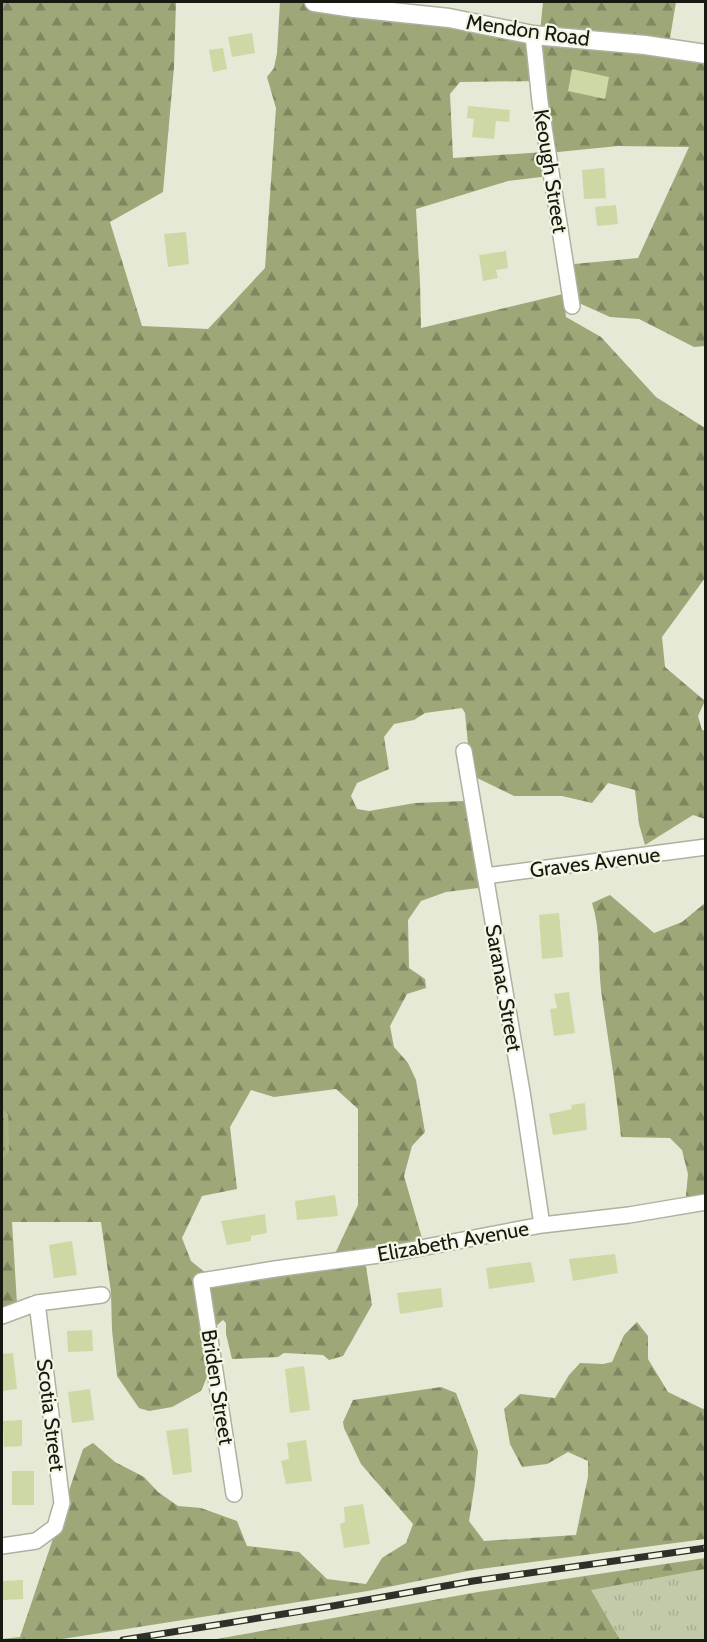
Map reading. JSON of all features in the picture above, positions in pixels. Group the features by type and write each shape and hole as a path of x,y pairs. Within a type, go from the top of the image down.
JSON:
{"street":[{"name":"Mendon Road","path":"314,2 449,18 533,35 645,45 705,54"},
{"name":"Keough Street","path":"533,35 540,102 572,306"},
{"name":"Saranac Street","path":"464,751 523,1098 542,1225"},
{"name":"Graves Avenue","path":"484,876 705,848"},
{"name":"Elizabeth Avenue","path":"201,1281 394,1253 542,1225 628,1215 705,1202"},
{"name":"Briden Street","path":"201,1281 234,1494"},
{"path":"2,1316 37,1303 102,1295"},
{"name":"Scotia Street","path":"2,1546 36,1541 56,1527 62,1503 37,1303"}],"green space":[{"path":"2,2 176,2 174,67 163,192 110,222 142,326 208,329 265,268 276,108 267,77 274,68 277,53 280,2 313,2 540,32 543,2 676,2 669,44 705,54 705,346 694,347 639,319 610,317 579,303 574,264 638,258 689,147 618,146 548,153 549,176 508,181 416,209 421,328 563,294 566,317 601,337 656,397 705,428 705,578 662,637 665,667 705,701 698,716 702,730 705,731 705,819 693,815 645,845 639,824 635,790 608,783 592,803 562,796 514,796 471,775 465,713 462,708 425,713 414,720 394,724 384,737 389,769 357,783 351,796 357,809 369,811 415,803 465,801 488,892 480,892 478,888 446,892 421,901 408,920 409,968 425,979 426,988 407,994 390,1026 394,1047 408,1063 416,1080 425,1132 412,1146 404,1176 424,1245 365,1260 372,1305 343,1356 329,1360 323,1355 284,1353 278,1357 232,1359 226,1334 226,1323 223,1320 216,1326 210,1337 210,1370 201,1391 172,1407 149,1411 139,1408 117,1376 111,1292 101,1222 12,1222 17,1304 2,1311","holes":["537,81 545,152 453,158 450,94 460,82","336,1089 358,1109 358,1205 331,1262 213,1279 191,1261 182,1238 202,1196 237,1189 230,1127 251,1090 274,1097"]},
{"path":"610,895 654,933 682,922 705,903 705,1203 685,1206 688,1174 682,1150 670,1138 621,1137 601,990 597,924 592,903"},
{"path":"637,1322 648,1336 648,1359 668,1392 705,1408 705,1539 473,1570 368,1591 56,1640 2,1640 20,1637 83,1449 93,1443 115,1462 144,1477 158,1492 178,1506 201,1508 237,1521 247,1546 299,1552 327,1579 366,1584 382,1558 406,1543 413,1524 361,1464 343,1422 353,1400 441,1387 456,1393 478,1451 469,1521 484,1541 576,1535 588,1477 588,1461 568,1452 547,1464 522,1467 510,1444 504,1409 520,1394 555,1398 569,1375 580,1363 612,1362 624,1335"},
{"path":"705,1558 705,1640 211,1640 478,1592"},
{"path":"705,1569 705,1640 620,1640 591,1590"}],"building":[{"path":"252,33 255,53 232,57 228,37"},
{"path":"223,48 227,69 213,72 209,50"},
{"path":"572,69 609,77 605,99 568,91"},
{"path":"468,106 510,110 509,122 496,121 494,139 472,137 474,119 467,118"},
{"path":"604,168 606,198 584,199 582,170"},
{"path":"616,205 618,224 597,226 595,207"},
{"path":"186,232 189,264 168,267 164,234"},
{"path":"506,251 508,268 496,270 498,278 483,281 479,255"},
{"path":"559,913 563,957 542,959 539,915"},
{"path":"569,992 575,1033 554,1036 550,1009 557,1008 554,994"},
{"path":"585,1103 587,1130 553,1135 549,1114 572,1109 571,1105"},
{"path":"335,1195 338,1216 297,1220 295,1201"},
{"path":"265,1214 267,1233 251,1236 251,1241 227,1245 221,1221"},
{"path":"72,1241 77,1275 54,1278 49,1245"},
{"path":"615,1254 618,1273 573,1281 569,1259"},
{"path":"531,1262 535,1282 489,1289 486,1268"},
{"path":"441,1288 443,1307 400,1314 397,1293"},
{"path":"92,1330 93,1351 68,1352 67,1331"},
{"path":"13,1353 17,1389 2,1391 2,1354"},
{"path":"304,1366 310,1410 290,1413 285,1369"},
{"path":"90,1389 94,1420 72,1423 68,1392"},
{"path":"22,1420 22,1446 4,1447 3,1421"},
{"path":"188,1428 192,1472 173,1475 166,1431"},
{"path":"306,1440 312,1481 286,1484 281,1461 289,1459 287,1443"},
{"path":"12,1471 34,1471 34,1505 12,1505"},
{"path":"363,1504 370,1544 344,1548 340,1524 345,1522 344,1507"},
{"path":"23,1580 23,1599 2,1600 2,1581"}],"waterway":[{"path":"2,1112 6,1115 7,1150 2,1157"}],"railway":[{"path":"123,1640 473,1581 706,1548"}]}
